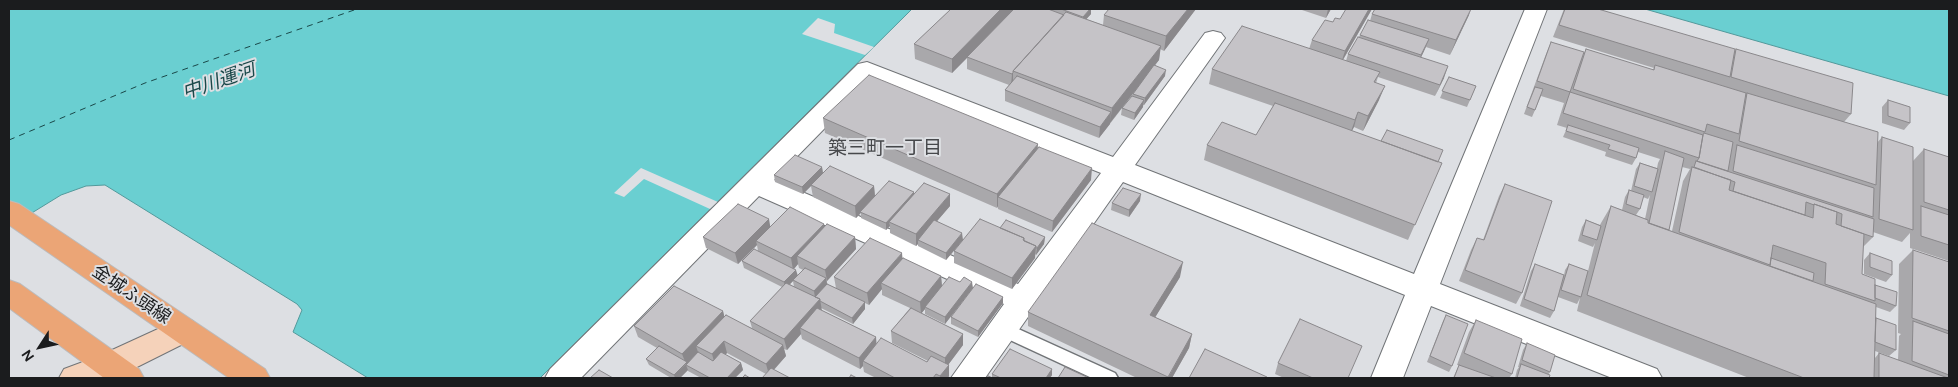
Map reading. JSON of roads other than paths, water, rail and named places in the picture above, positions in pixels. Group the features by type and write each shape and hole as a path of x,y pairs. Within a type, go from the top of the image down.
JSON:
{"main road":[{"name":"金城ふ頭線","path":"9,211 101,276 254,378"},
{"path":"9,292 119,372"}],"street":[{"path":"1387,378 1536,9"},
{"path":"968,378 1213,38"},
{"path":"561,378 867,70 1646,378"},
{"path":"755,183 1024,300"},
{"path":"75,378 119,372 182,330"}],"lane":[{"path":"1003,329 1109,378"}],"water":[{"name":"中川運河","path":"9,9 912,9 540,378 368,378 293,332 302,310 297,304 105,185 86,186 61,195 9,227"},
{"path":"1645,9 1949,9 1949,96"}],"district":[{"name":"築三町一丁目","path":"885,149"}]}
